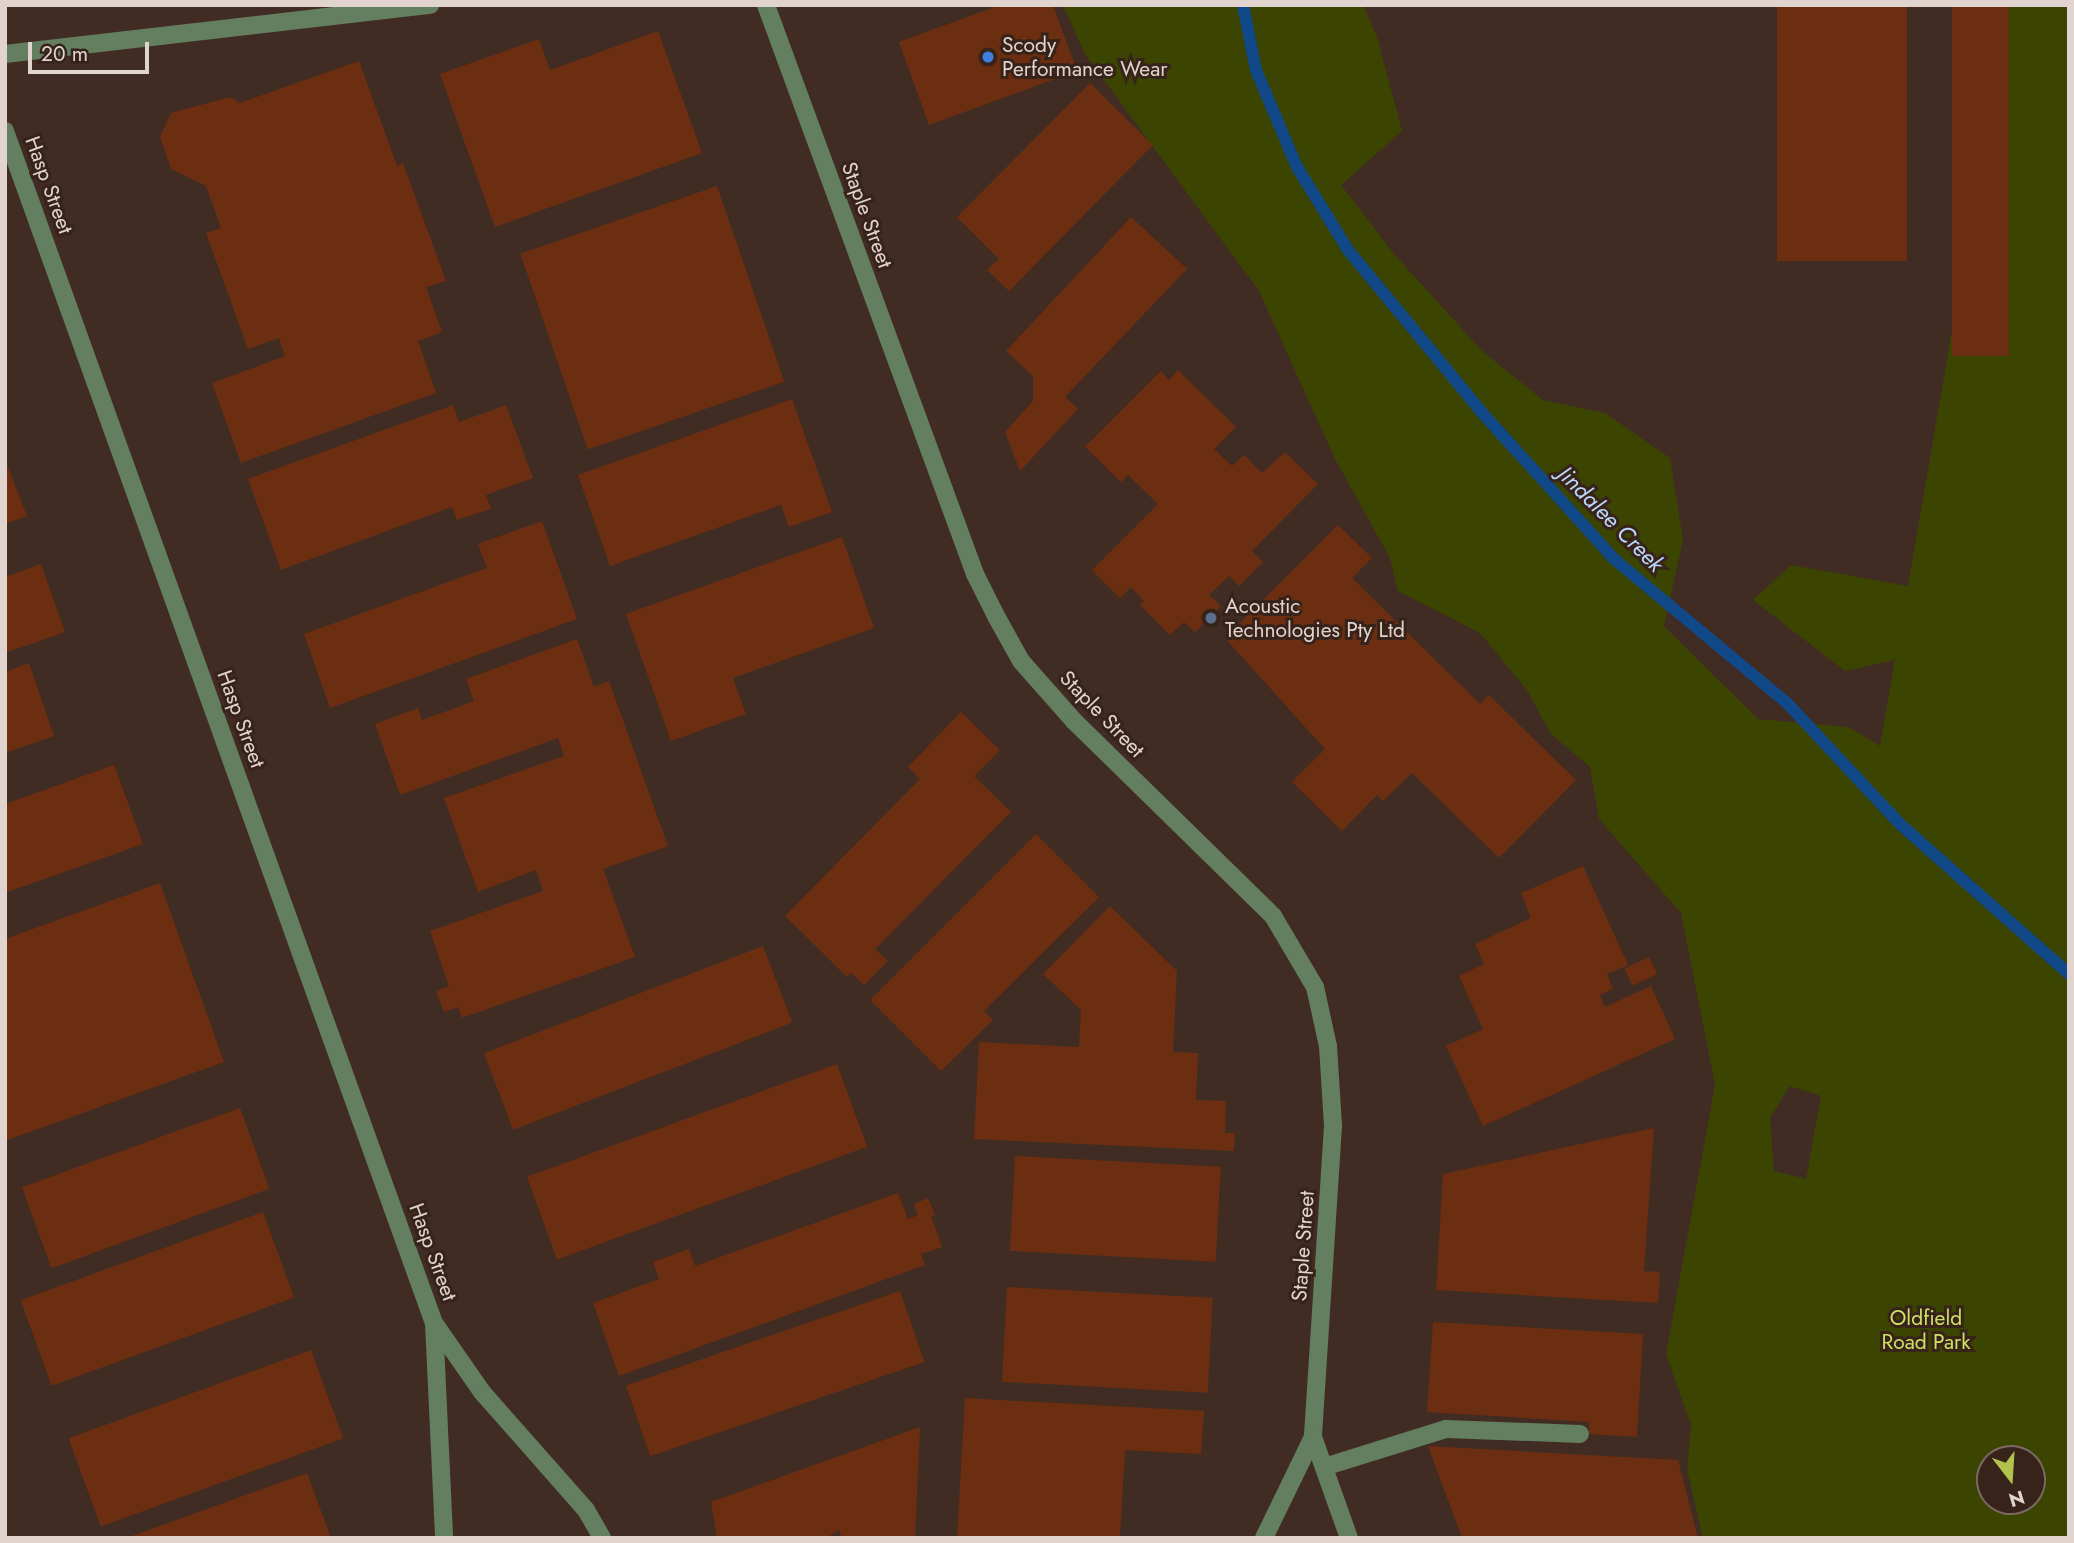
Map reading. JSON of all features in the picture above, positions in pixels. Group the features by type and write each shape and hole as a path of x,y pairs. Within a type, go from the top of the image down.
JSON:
{"street":[{"path":"5,54 430,5"},
{"name":"Staple Street","path":"766,5 991,607 1021,661 1074,721 1273,916 1315,987 1328,1046 1333,1126 1314,1437 1349,1538"},
{"name":"Hasp Street","path":"5,131 434,1323 482,1392 586,1510 603,1538"},
{"name":"Hasp Street","path":"434,1323 444,1538"},
{"path":"1324,1467 1446,1429 1580,1434"},
{"name":"Staple Street","path":"1264,1538 1314,1437"}],"green space":[{"name":"Oldfield Road Park","path":"1063,5 1363,5 1377,37 1402,131 1341,185 1394,254 1482,351 1543,400 1605,413 1670,458 1683,540 1664,626 1758,719 1848,727 1880,746 1895,660 1845,671 1753,600 1791,565 1908,586 2008,5 2069,5 2069,1538 1703,1538 1687,1470 1691,1425 1666,1354 1715,1085 1681,913 1599,819 1590,767 1551,734 1527,690 1480,633 1398,591 1390,558 1335,459 1259,291 1085,54","holes":["1790,1086 1821,1096 1806,1179 1774,1171 1770,1118"]}],"building":[{"name":"Scody Performance Wear","path":"1000,5 1053,5 1077,71 929,125 899,42"},
{"path":"1777,5 1907,5 1907,261 1777,261"},
{"path":"1952,5 2009,5 2009,356 1952,356"},
{"path":"658,31 702,153 495,227 440,74 539,39 550,70"},
{"path":"359,61 397,166 403,163 446,281 426,287 442,332 418,341 436,393 241,463 212,383 285,356 279,338 248,349 206,233 221,228 206,186 171,169 160,137 171,113 230,97 240,103"},
{"path":"1090,83 1153,145 1009,291 987,270 999,259 957,217"},
{"path":"717,186 784,382 588,449 520,254"},
{"path":"1131,217 1187,269 1065,397 1078,409 1020,471 1005,432 1033,401 1033,376 1006,351"},
{"path":"1178,370 1236,427 1214,449 1232,466 1244,455 1262,473 1285,452 1318,484 1252,551 1263,562 1239,586 1229,576 1209,595 1221,606 1195,632 1184,622 1170,635 1140,605 1144,601 1131,587 1120,598 1092,570 1158,504 1128,475 1121,482 1085,447 1161,371 1169,380"},
{"path":"792,399 832,512 789,527 781,505 610,566 578,475"},
{"path":"453,405 459,422 506,405 533,478 486,495 491,509 457,520 452,507 281,570 248,479"},
{"path":"5,459 27,516 5,524"},
{"path":"542,521 577,619 330,708 304,634 487,568 478,544"},
{"path":"1338,525 1372,558 1352,578 1480,704 1489,695 1576,780 1499,858 1412,773 1383,801 1377,795 1342,831 1292,782 1325,749 1225,638"},
{"path":"842,537 874,628 733,678 746,714 671,741 626,614"},
{"path":"41,564 65,632 5,653 5,577"},
{"path":"577,639 594,687 609,681 668,846 603,869 635,957 462,1018 458,1007 444,1012 436,991 449,986 430,931 543,891 536,870 478,892 444,798 564,756 558,738 400,795 375,724 418,708 422,720 474,701 466,679"},
{"path":"29,663 54,736 5,753 5,672"},
{"path":"961,712 1000,750 974,776 1011,812 875,949 888,961 864,985 851,973 847,977 785,916 920,779 908,767"},
{"path":"114,765 143,844 5,893 5,804"},
{"path":"1036,834 1099,897 984,1011 993,1020 941,1071 870,1000"},
{"path":"1583,866 1628,965 1607,974 1613,989 1600,995 1605,1007 1651,986 1675,1039 1483,1126 1446,1046 1483,1029 1459,976 1484,964 1475,944 1531,918 1521,893"},
{"path":"160,883 224,1062 5,1141 5,939"},
{"path":"1110,906 1177,971 1173,1052 1198,1053 1196,1100 1226,1101 1225,1133 1235,1133 1234,1151 974,1139 979,1042 1079,1047 1081,1010 1043,974"},
{"path":"763,946 792,1023 513,1130 484,1053"},
{"path":"1649,957 1657,974 1633,986 1625,968"},
{"path":"837,1064 867,1147 557,1260 527,1177"},
{"path":"240,1108 269,1189 51,1268 22,1187"},
{"path":"1654,1128 1644,1271 1660,1272 1658,1303 1436,1290 1443,1174"},
{"path":"1015,1156 1221,1167 1216,1262 1010,1251"},
{"path":"898,1193 908,1219 918,1215 914,1204 928,1198 935,1215 931,1216 942,1247 921,1254 925,1265 619,1376 593,1303 659,1279 653,1262 689,1249 695,1266"},
{"path":"263,1212 294,1298 52,1386 21,1300"},
{"path":"1007,1287 1213,1298 1208,1393 1002,1382"},
{"path":"900,1291 924,1362 650,1456 626,1385"},
{"path":"1433,1322 1643,1334 1637,1437 1589,1434 1589,1422 1427,1412"},
{"path":"311,1350 343,1438 101,1527 69,1438"},
{"path":"965,1398 1204,1411 1201,1454 1125,1450 1120,1538 957,1538"},
{"path":"920,1427 915,1538 842,1538 839,1530 826,1538 717,1538 711,1502"},
{"path":"1428,1446 1678,1460 1698,1538 1462,1538"},
{"path":"307,1473 331,1538 129,1538 129,1537"}],"waterway":[{"name":"Jindalee Creek","path":"1243,5 1256,70 1297,167 1348,250 1485,416 1614,559 1788,704 1900,824 2069,974"}],"place":[{"name":"Scody Performance Wear","path":"988,57"},
{"name":"Acoustic Technologies Pty Ltd","path":"1211,618"}]}
